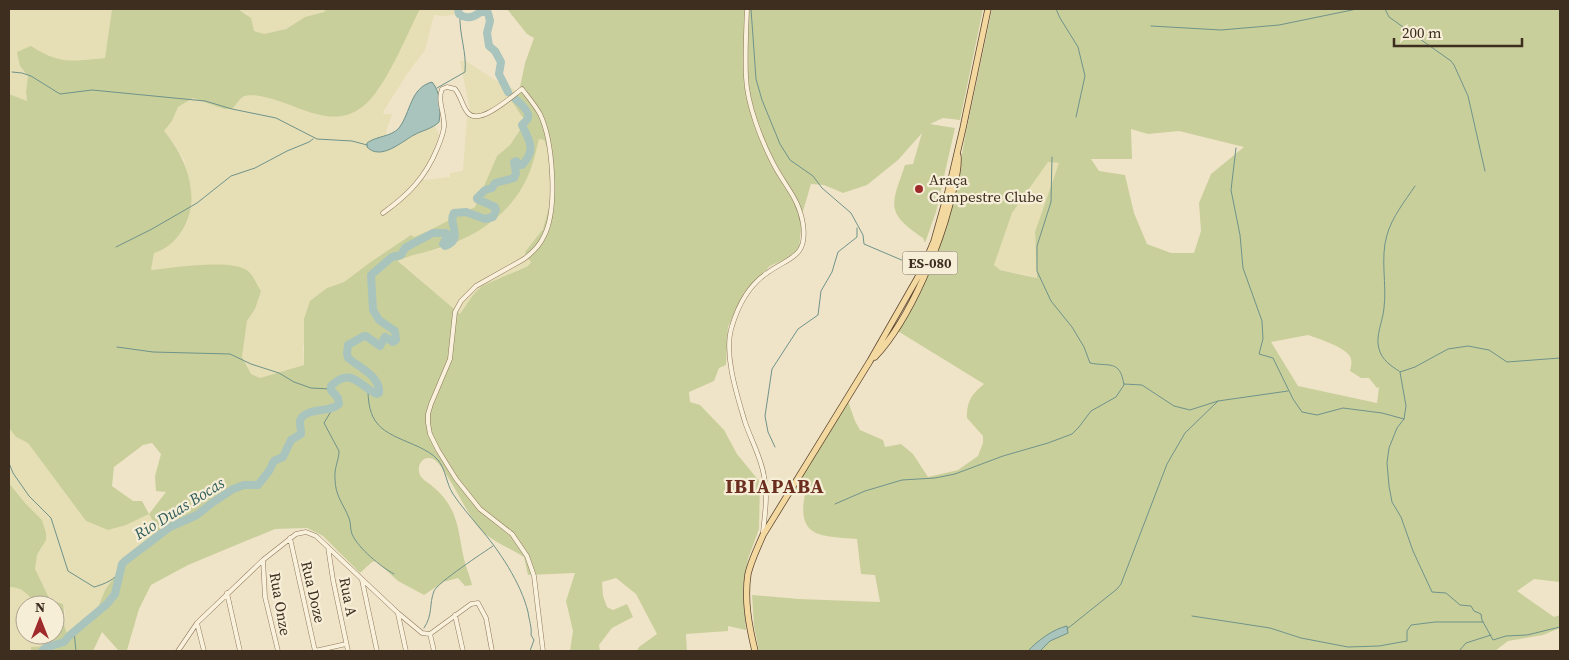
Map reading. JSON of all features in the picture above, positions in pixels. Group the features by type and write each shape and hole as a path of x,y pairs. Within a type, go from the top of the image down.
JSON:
{"main road":[{"name":"ES-080","path":"755,651 749,625 747,587 751,564 763,534 870,362 902,318 927,271 951,201 957,173 958,152 988,9"}],"street":[{"path":"747,9 746,78 749,97 761,134 774,164 797,201 803,223 802,246 798,253 786,263 767,273 748,291 731,326 729,339 730,359 736,389 764,477 766,495 763,534"},
{"path":"383,213 410,190 428,169 442,136 444,119 440,94 442,89 447,87 455,89 467,112 477,117 493,110 522,89 540,113 546,129 550,154 552,197 550,219 544,235 530,254 476,286 461,301 455,312 450,359 428,414 430,434 456,479 480,509 512,534 527,556 534,576 543,651"},
{"path":"178,651 197,623 262,560 290,538 300,533 310,532 422,633 430,634 470,604 478,603 486,618 492,651"},
{"name":"Rua Doze","path":"290,538 315,651"},
{"name":"Rua A","path":"328,547 348,651"},
{"name":"Rua Onze","path":"262,560 265,597 278,651"},
{"path":"362,580 377,651"},
{"path":"227,593 240,651"},
{"path":"398,613 406,651"},
{"path":"455,616 463,651"},
{"path":"197,623 204,651"},
{"path":"430,634 434,651"},
{"path":"315,651 346,644"}],"shaded area":[{"path":"9,9 112,9 105,58 57,60 39,51 28,76 27,101 9,94"},
{"path":"238,9 326,9 324,12 305,17 286,29 264,34 254,31 247,14"},
{"path":"420,9 461,9 461,13 445,16 434,15 425,50 383,112 384,114 392,115 386,135 370,140 369,149 378,151 397,147 413,135 435,126 440,137 439,143 432,159 421,175 424,180 450,177 450,173 463,171 467,116 471,115 460,61 466,61 503,85 518,91 515,107 520,112 524,124 510,145 497,156 475,207 428,231 414,237 411,235 344,282 327,288 303,347 304,365 260,378 251,375 242,357 247,321 255,309 233,266 201,265 151,270 154,253 166,248 176,238 187,223 191,207 191,186 184,160 174,143 163,132 172,121 178,107 193,98 224,109 245,96 253,95 275,99 308,112 378,91"},
{"path":"539,139 544,140 548,151 551,199 543,229 525,252 531,262 528,266 515,271 473,295 460,314 398,260 438,249 490,224 528,176"},
{"path":"1048,162 1060,163 1035,232 1037,278 1000,270 994,265 1012,213"},
{"path":"9,428 16,437 28,443 86,521 108,530 126,525 149,514 158,530 134,549 105,590 95,615 70,638 65,632 65,595 47,595 34,569 37,555 43,546 42,520 9,483"},
{"path":"9,587 14,587 29,595 15,595 15,645 47,646 32,647 31,651 9,651"}],"green space":[{"path":"112,9 238,9 251,18 254,31 264,34 286,29 305,17 324,12 326,9 420,9 379,89 362,107 350,114 326,116 255,95 243,97 232,109 224,109 193,98 178,107 172,121 164,131 185,166 191,193 191,207 188,220 178,236 166,247 154,253 151,270 216,264 240,267 248,271 261,291 255,309 247,321 242,357 251,374 260,378 304,365 304,319 310,301 327,288 344,282 411,235 414,237 428,231 475,207 497,156 510,145 524,124 523,118 511,100 514,93 520,87 525,63 534,38 527,34 507,9 983,9 960,120 943,118 930,124 955,128 936,212 925,243 923,238 902,221 894,207 905,165 913,164 922,133 898,160 867,185 843,193 824,185 811,184 803,211 799,248 792,256 770,266 744,293 728,327 726,365 719,368 714,381 689,392 690,402 700,405 724,430 737,454 760,482 759,529 748,559 743,587 746,630 728,626 728,631 686,634 687,651 637,651 639,647 657,634 636,594 616,578 602,582 603,596 607,607 613,610 627,604 633,617 612,628 599,645 600,651 570,651 573,631 566,601 575,573 528,575 524,557 496,542 482,531 438,463 433,459 426,458 419,465 420,475 440,493 452,510 472,585 465,586 458,578 443,582 424,595 398,581 376,561 372,562 360,573 323,536 307,528 275,529 188,565 151,585 139,609 127,650 118,650 102,632 93,651 31,651 31,647 65,645 65,626 70,638 95,615 105,590 134,549 158,530 149,514 126,525 108,530 86,521 28,443 16,437 9,428 9,94 27,101 28,76 20,66 17,52 31,46 59,59 83,60 105,58","holes":["539,139 544,140 548,151 551,199 543,229 525,252 531,262 528,266 482,286 473,295 460,314 398,261 453,243 492,222 521,190 528,176","152,443 161,454 155,476 156,491 166,492 149,514 142,501 133,501 112,486 114,467 143,445"]},
{"path":"992,9 1560,9 1560,582 1534,579 1517,591 1554,617 1560,615 1560,628 1543,635 1508,641 1495,651 1040,651 1050,641 1068,633 1062,627 1043,638 1028,651 759,651 754,626 752,595 880,602 875,575 861,574 857,539 833,537 814,532 804,520 805,494 794,490 848,401 860,430 883,440 885,447 901,444 913,454 928,477 958,470 978,456 983,443 983,436 967,418 967,412 971,399 984,384 896,330 912,303 956,188","holes":["1131,129 1148,134 1179,131 1244,147 1211,174 1199,203 1201,231 1194,253 1171,253 1147,244 1134,213 1125,175 1099,171 1091,159 1132,159","1048,162 1059,163 1035,232 1037,278 1000,270 994,265 1012,213","1308,335 1341,349 1350,357 1350,371 1361,378 1369,378 1377,388 1379,387 1377,403 1298,386 1271,342"]},
{"path":"9,483 42,520 46,533 46,540 37,555 35,569 48,595 28,595 17,588 9,587"}],"water":[{"path":"432,82 440,101 439,122 391,149 378,152 367,147 367,143 392,133 399,128 419,89"},
{"path":"1067,626 1068,633 1050,641 1040,651 1028,651 1046,636"}],"waterway":[{"name":"Rio Duas Bocas","path":"458,9 459,14 465,17 474,16 482,11 488,13 490,21 487,33 489,46 495,51 501,62 499,74 508,92"},
{"path":"751,9 756,79 762,100 780,144 790,160 813,176 822,188 851,213 863,235 864,244 918,267"},
{"path":"1056,9 1078,47 1085,76 1076,117"},
{"path":"1151,26 1221,30 1279,25 1357,9"},
{"path":"1385,9 1389,17 1454,65 1468,96 1485,171"},
{"path":"437,88 465,72 460,15"},
{"path":"12,72 31,76 60,94 92,90 205,101 276,118 317,139 352,141 367,145"},
{"name":"Rio Duas Bocas","path":"42,651 45,648 64,642 107,604 115,594 122,564 125,561 170,527 197,515 233,489 244,485 258,485 274,461 283,457 291,440 301,434 300,421 302,417 312,412 335,407 339,404 338,398 331,390 331,386 338,380 350,378 371,391 379,393 377,382 348,358 347,353 348,345 364,336 380,346 385,337 393,342 396,340 395,331 379,320 373,310 371,275 392,257 401,255 405,248 433,233 446,233 448,235 443,244 445,246 451,243 455,235 452,222 454,213 466,212 485,219 493,217 496,210 495,207 477,198 485,190 492,188 495,183 514,178 516,173 514,162 516,161 522,165 527,159 530,150 529,140 522,125 527,120 528,115 523,106 513,97"},
{"path":"116,247 197,203 231,176 255,168 313,139"},
{"path":"1236,148 1231,190 1240,235 1243,268 1262,321 1263,339 1259,354 1273,358 1293,399 1302,412 1317,415 1343,408 1382,413 1404,419"},
{"path":"835,504 865,491 902,480 935,478 955,474 1003,456 1072,434 1091,411 1116,397 1124,385 1120,371 1113,366 1090,363 1084,347 1072,327 1051,301 1037,271 1037,246 1051,202 1052,157"},
{"path":"1399,371 1390,365 1380,353 1378,344 1385,299 1384,253 1387,235 1392,222 1415,186"},
{"path":"775,447 768,432 765,416 772,369 798,329 818,315 821,291 832,272 838,252 857,237 857,228"},
{"path":"1400,372 1415,367 1448,349 1468,346 1489,350 1507,362 1560,358"},
{"path":"117,347 153,352 230,354 311,388 331,389"},
{"path":"1400,372 1406,406 1404,419 1397,428 1389,448 1387,463 1389,486 1392,502 1401,517 1413,551 1432,592 1446,593 1460,605 1471,606 1474,611 1481,614 1482,620 1493,640 1506,636 1527,635 1560,627"},
{"path":"1124,384 1142,385 1174,406 1190,410 1218,401 1288,391"},
{"path":"368,390 369,403 376,422 389,433 424,449 438,460 453,494 494,546 515,578 525,601 531,626 531,635 534,640 530,651"},
{"path":"1067,629 1121,584 1167,464 1185,433 1218,401"},
{"path":"333,408 324,423 339,451 335,471 335,484 349,518 352,534 370,557 394,574"},
{"path":"9,463 13,473 29,496 51,518 68,571 94,587 109,581 121,571"},
{"path":"424,628 429,619 434,591 437,587 493,546"},
{"path":"1192,616 1270,628 1301,638 1348,647 1379,646 1407,641 1407,631 1411,625 1435,622 1483,622"},
{"path":"74,631 76,651"},
{"path":"1459,651 1466,643 1491,635"}],"place":[{"name":"Araça Campestre Clube","path":"919,189"}],"district":[{"name":"IBIAPABA","path":"775,486"}]}
